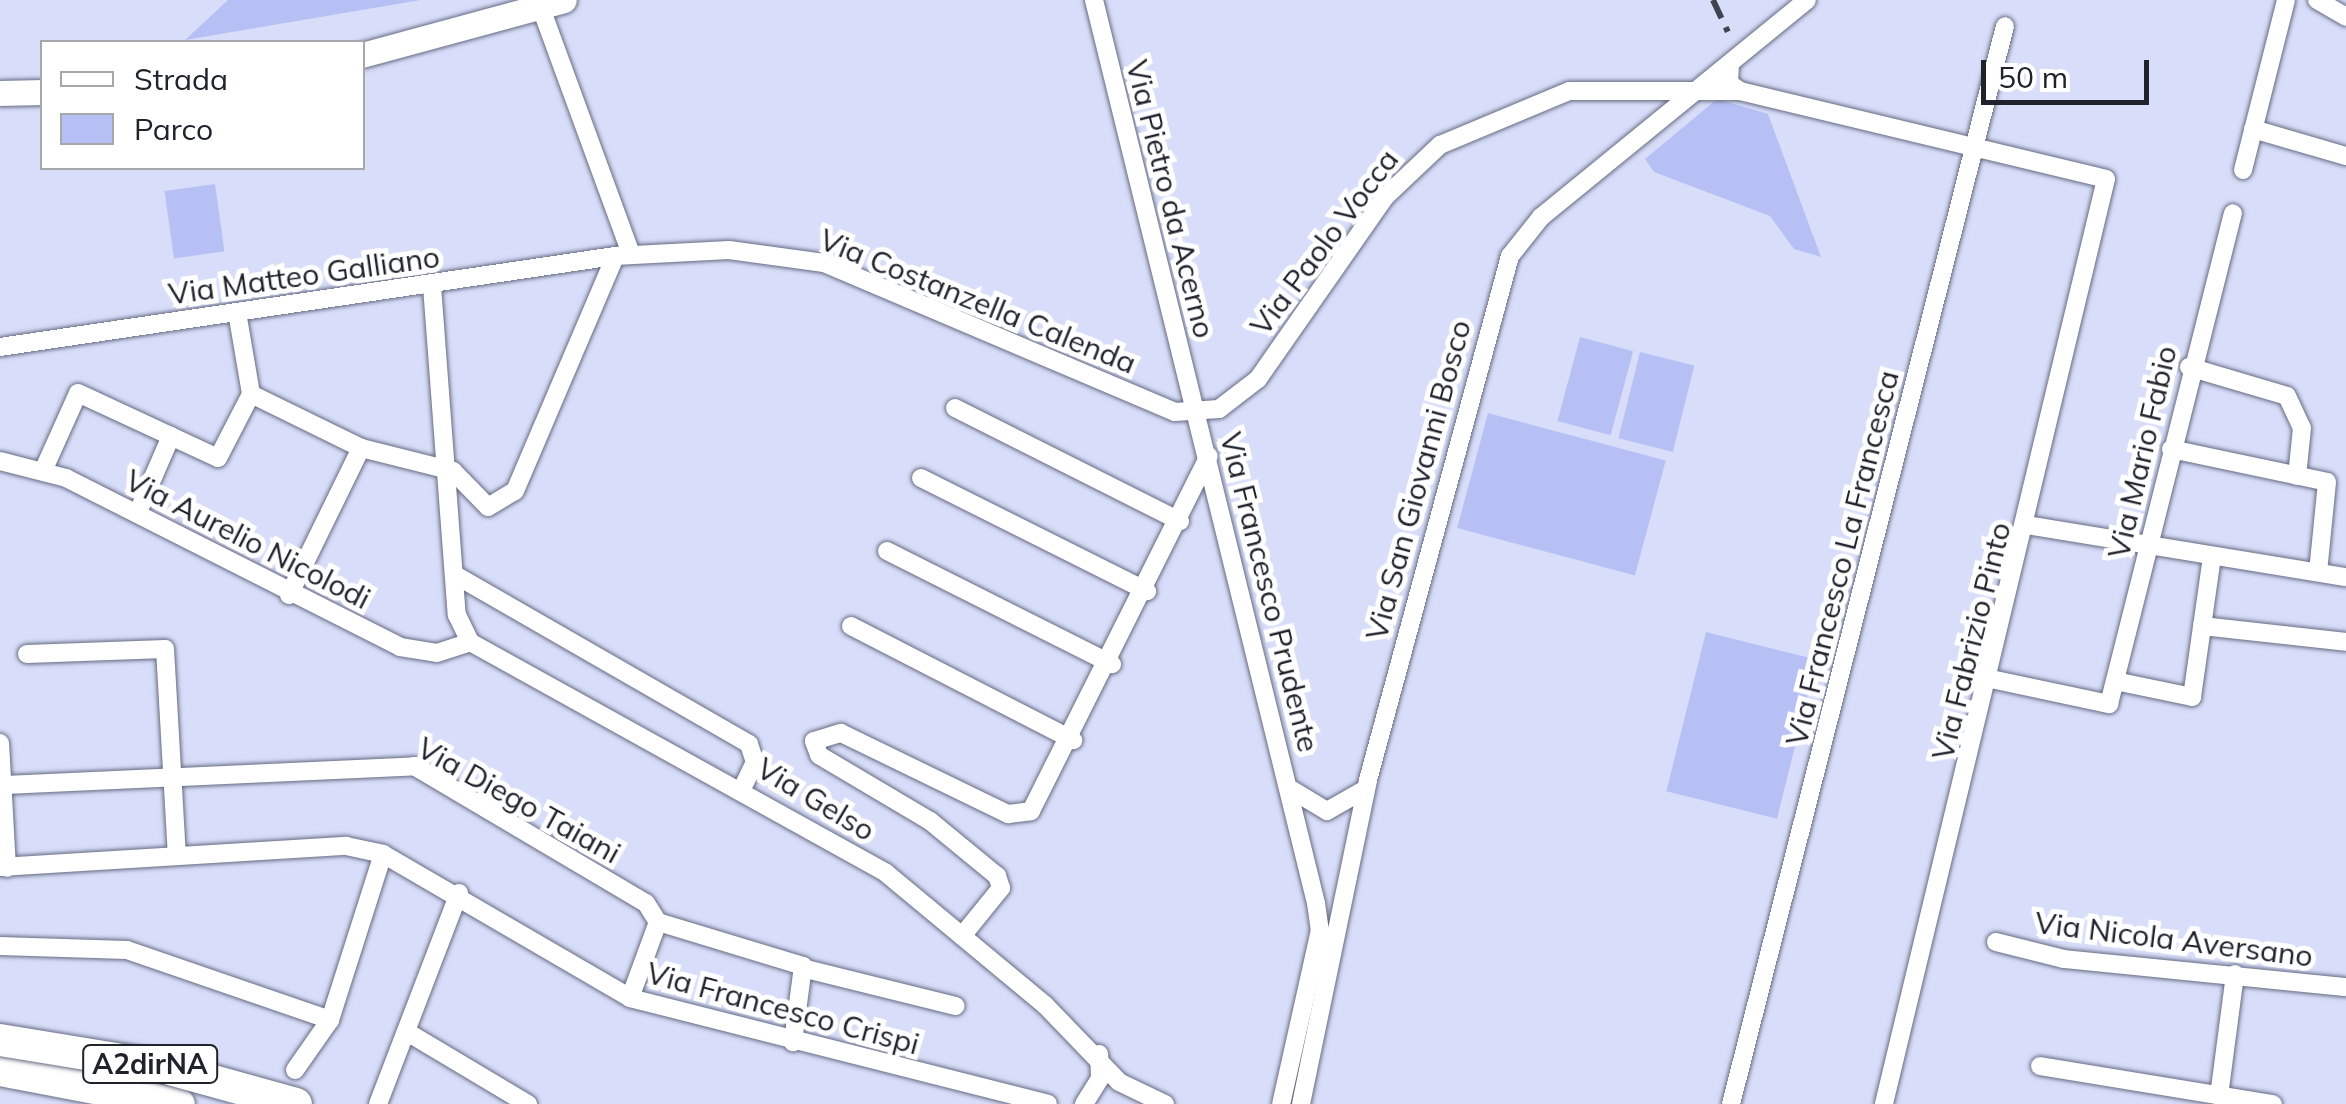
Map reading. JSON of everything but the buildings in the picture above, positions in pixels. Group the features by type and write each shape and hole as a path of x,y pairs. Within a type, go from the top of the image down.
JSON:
{"highway":[{"name":"A2dirNA","path":"0,1040 158,1066 296,1104"},
{"name":"A2dirNA","path":"0,1070 178,1104"}],"main road":[{"path":"365,54 553,4"},
{"path":"0,93 40,92"}],"street":[{"name":"Via Pietro da Acerno","path":"1094,0 1197,412"},
{"name":"Via San Giovanni Bosco","path":"1301,1104 1368,780 1510,256 1541,218 1807,0"},
{"path":"2243,170 2286,0"},
{"path":"2317,0 2346,16"},
{"path":"251,394 361,448 453,471 488,507 514,492 623,255 553,4"},
{"name":"Via Francesco La Francesca","path":"1731,1104 2006,26"},
{"path":"1730,64 1730,83 1740,91"},
{"name":"Via Paolo Vocca","path":"1197,412 1225,407 1258,379 1385,197 1440,145 1570,91 1740,91 2096,172 2108,190"},
{"path":"1648,132 1664,112 1664,92"},
{"path":"2253,129 2346,156"},
{"name":"Via Fabrizio Pinto","path":"1884,1104 2108,190"},
{"name":"Via Mario Fabio","path":"1990,679 2110,704 2189,367 2232,213"},
{"name":"Via Costanzella Calenda","path":"623,255 729,250 824,263 1176,412 1197,412"},
{"name":"Via Matteo Galliano","path":"0,347 623,255"},
{"path":"432,286 453,471 457,615 470,642"},
{"path":"43,470 78,393 218,458 251,394 237,312"},
{"path":"2189,367 2288,396 2302,428 2297,476"},
{"path":"955,408 1180,521"},
{"name":"Via Francesco Prudente","path":"1197,412 1289,786 1320,930 1282,1104"},
{"path":"138,512 172,436"},
{"path":"289,594 361,448"},
{"path":"2171,449 2327,482 2318,572"},
{"path":"962,936 1001,888 998,876 930,821 819,756 814,742 841,733 1022,816 1045,796 1209,456"},
{"name":"Via Aurelio Nicolodi","path":"0,461 43,470 138,512 289,594 420,654 470,642"},
{"path":"922,478 1146,591"},
{"path":"2027,525 2346,577"},
{"path":"887,551 1112,664"},
{"path":"2115,681 2192,696 2212,556"},
{"path":"457,576 749,744 755,762 743,787"},
{"path":"851,626 1073,740"},
{"path":"2202,626 2346,642"},
{"name":"Via Gelso","path":"470,642 743,787 886,873 1099,1054 1119,1082 1165,1104"},
{"path":"27,654 165,649 177,855"},
{"path":"0,743 3,867"},
{"name":"Via Diego Taiani","path":"3,786 414,766 646,902 658,922 806,969 956,1006"},
{"name":"Via Francesco Prudente","path":"1289,786 1309,806 1336,811 1355,803 1368,780"},
{"name":"Via Francesco Crispi","path":"3,867 346,846 382,854 459,893 630,998 1048,1104"},
{"path":"294,1070 330,1020 382,854"},
{"path":"378,1104 459,893"},
{"path":"630,998 658,922"},
{"name":"Via Nicola Aversano","path":"1996,942 2064,959 2346,987"},
{"path":"0,946 127,950 330,1020"},
{"path":"794,1042 806,969"},
{"path":"2219,1096 2236,974"},
{"path":"407,1032 528,1104"},
{"path":"1084,1104 1100,1078 1099,1054"},
{"path":"2040,1066 2273,1104"}],"green space":[{"path":"228,0 421,0 185,40"},
{"path":"1717,99 1768,114 1821,257 1794,249 1770,216 1654,172 1645,159"},
{"path":"215,184 224,251 174,258 164,191"},
{"path":"1580,337 1633,351 1611,435 1557,421"},
{"path":"1640,352 1694,366 1673,452 1618,438"},
{"path":"1488,413 1666,461 1635,576 1457,528"},
{"path":"1706,632 1817,660 1777,819 1666,791"}],"railway":[{"path":"1713,0 1728,32"}]}
